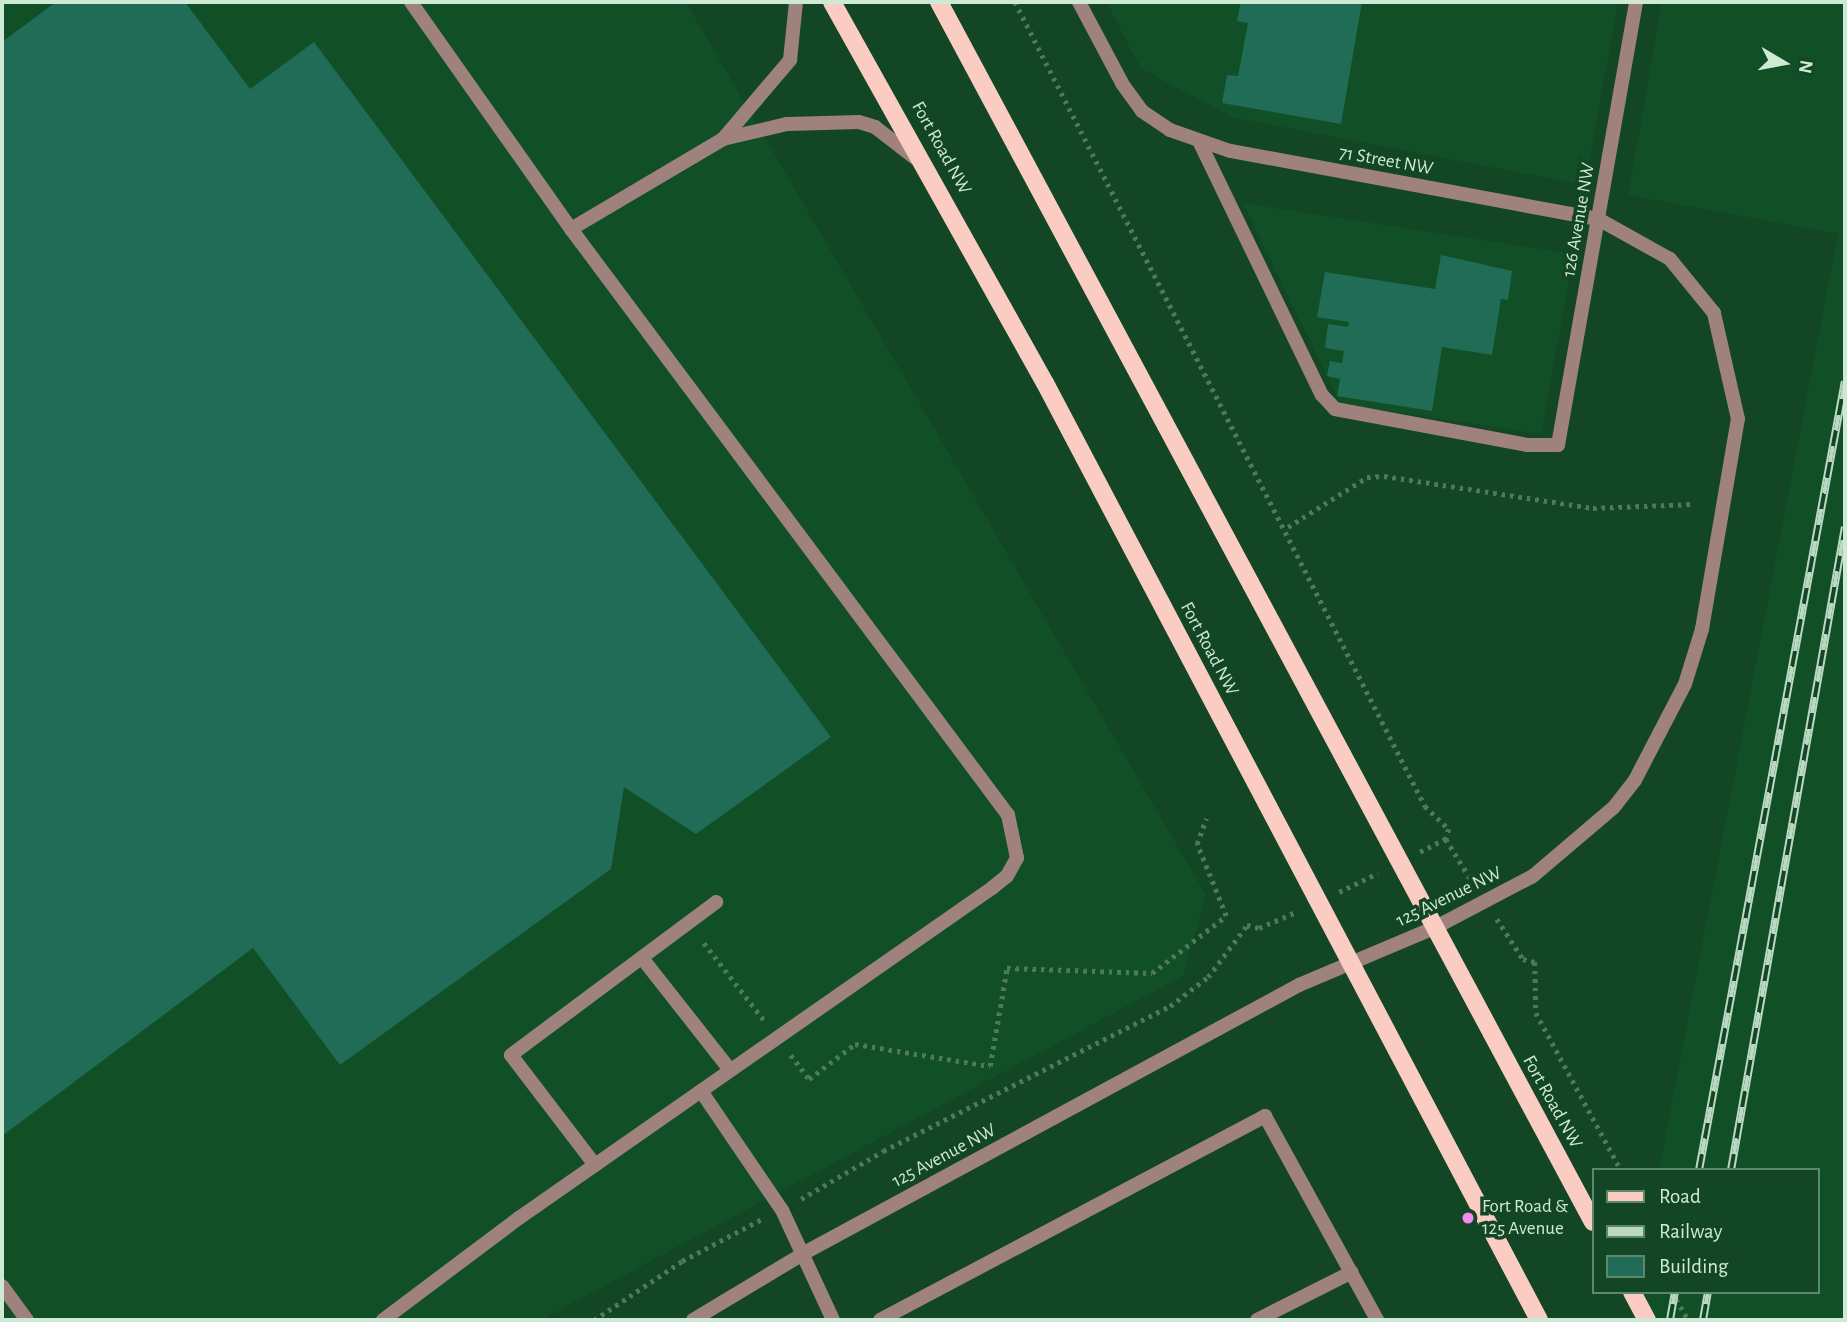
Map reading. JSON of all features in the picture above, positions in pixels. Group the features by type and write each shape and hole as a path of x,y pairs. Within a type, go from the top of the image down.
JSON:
{"main road":[{"name":"Fort Road NW","path":"832,2 930,172 1539,1320"},
{"name":"Fort Road NW","path":"939,2 1591,1218"},
{"path":"1633,1294 1647,1320"}],"street":[{"path":"383,1320 519,1218 1007,876 1017,858 1017,840 1008,815 571,229 411,2"},
{"path":"723,139 790,60 796,2"},
{"name":"71 Street NW","path":"1079,2 1122,83 1142,111 1170,130 1200,143 1598,219"},
{"name":"126 Avenue NW","path":"1200,143 1322,395 1335,409 1527,445 1558,445 1636,2"},
{"path":"571,229 723,139 787,124 859,122 901,145 930,172"},
{"name":"125 Avenue NW","path":"693,1320 806,1252 1299,985 1434,928 1533,876 1614,807 1659,742 1702,629 1737,450 1738,419 1725,346 1714,313 1670,259 1598,219"},
{"path":"595,1165 510,1055 716,902"},
{"path":"642,958 730,1070"},
{"path":"701,1091 806,1252 833,1320"},
{"path":"880,1320 1265,1116 1377,1320"},
{"path":"1257,1320 1352,1272"},
{"path":"2,1286 27,1320"}],"path":[{"path":"824,1186 883,1151 1170,1006 1208,977 1247,925 1259,928 1318,902 1446,839 1450,830 1425,806 1287,527 1016,2"},
{"path":"1287,527 1367,477 1384,476 1593,508 1694,503"},
{"path":"704,943 809,1079 855,1044 990,1066 1007,968 1152,973 1226,916 1197,844 1206,819"},
{"path":"1522,959 1535,962 1536,1013 1620,1168"},
{"path":"594,1320 740,1229"},
{"path":"1673,1294 1688,1320"}],"shaded area":[{"path":"2,2 686,2 1206,895 1183,976 541,1320 2,1320"},
{"path":"1106,2 1618,2 1585,185 1235,118 1141,69"},
{"path":"1662,2 1845,2 1845,1320 1632,1320 1636,1294 1819,1294 1819,1168 1659,1168 1838,234 1628,195"},
{"path":"1243,203 1574,254 1541,434 1340,404"}],"building":[{"path":"56,2 185,2 250,89 314,42 831,737 696,834 624,787 611,869 340,1065 253,948 2,1136 2,42"},
{"path":"1241,2 1362,2 1341,124 1222,103 1227,75 1238,76 1248,23 1237,21"},
{"path":"1441,255 1512,271 1508,300 1501,299 1492,355 1442,347 1432,411 1337,396 1340,379 1327,376 1330,361 1342,363 1344,351 1325,348 1328,324 1348,327 1349,322 1317,317 1325,272 1435,289"}],"railway":[{"path":"1699,1168 1845,381"},
{"path":"1731,1168 1845,527"},
{"path":"1670,1320 1675,1294"},
{"path":"1703,1320 1708,1294"}],"place":[{"name":"Fort Road & 125 Avenue","path":"1468,1218"}]}
